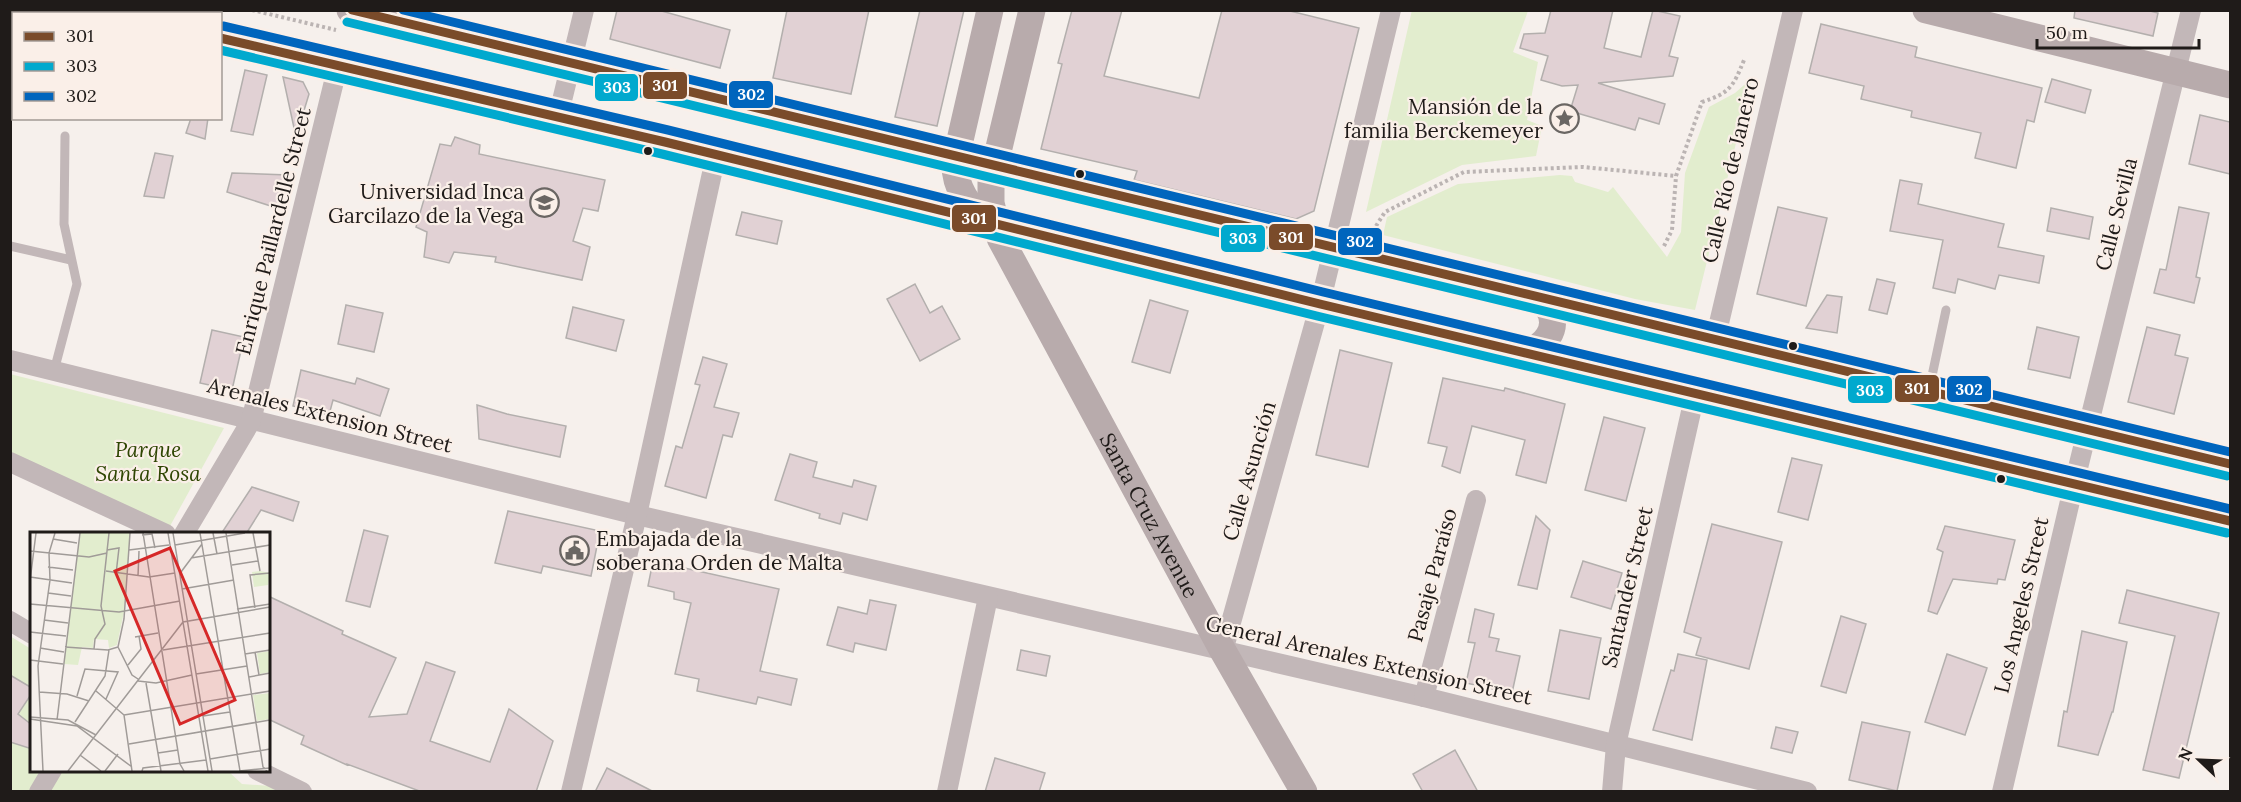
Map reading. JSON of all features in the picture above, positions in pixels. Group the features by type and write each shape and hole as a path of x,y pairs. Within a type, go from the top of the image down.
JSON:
{"main road":[{"path":"990,10 956,157 955,175 959,188 993,228"},
{"path":"993,228 990,198 993,167 1032,10"},
{"path":"1926,10 2230,85"},
{"path":"361,12 993,167 2230,464"},
{"path":"222,38 716,155 993,228 2230,521"},
{"name":"Santa Cruz Avenue","path":"993,228 1223,651 1304,792"},
{"path":"1523,352 1538,348 1551,333 1549,308 1538,297"}],"street":[{"path":"558,117 584,10"},
{"name":"Calle Asunción","path":"1223,651 1320,304 1391,10"},
{"name":"Calle Río de Janeiro","path":"1715,340 1792,10"},
{"name":"Calle Sevilla","path":"2087,430 2191,10"},
{"name":"Enrique Paillardelle Street","path":"185,532 251,421 338,65"},
{"path":"572,792 637,515 716,155"},
{"name":"Arenales Extension Street","path":"10,360 637,515"},
{"name":"Santander Street","path":"1612,792 1616,745 1695,394"},
{"name":"Los Angeles Street","path":"2002,792 2087,430"},
{"path":"10,462 162,532"},
{"name":"Pasaje Paraíso","path":"1424,697 1476,500"},
{"name":"General Arenales Extension Street","path":"637,515 1424,697 1807,792"},
{"path":"947,792 988,597"},
{"path":"10,621 30,633"},
{"path":"39,792 51,772"},
{"path":"259,772 302,792"}],"lane":[{"path":"54,370 77,284 64,224 65,136"},
{"path":"10,246 71,260"},
{"path":"1929,391 1946,310"}],"path":[{"path":"1664,246 1672,230 1676,176 1702,102 1720,96 1735,83 1744,60"},
{"path":"1376,226 1385,212 1464,172 1582,167 1676,176"}],"green space":[{"path":"1412,10 1528,11 1513,52 1538,62 1527,120 1542,126 1536,156 1462,165 1366,212"},
{"path":"1752,78 1695,310 1635,299 1383,235 1387,217 1458,184 1560,175 1572,176 1575,182 1608,192 1613,187 1667,257 1681,232 1685,173 1709,107 1735,93"},
{"name":"Parque Santa Rosa","path":"10,374 224,428 170,526 11,453"},
{"path":"10,636 30,648 30,772 229,772 242,784 271,786 289,791 11,791"}],"building":[{"path":"617,10 658,10 730,30 720,68 610,39"},
{"path":"787,10 869,10 851,94 773,78"},
{"path":"920,10 964,10 937,126 895,117"},
{"path":"1072,10 1122,10 1104,76 1199,98 1222,10 1286,10 1359,28 1314,211 1296,219 1134,180 1137,171 1041,149 1062,64 1058,63"},
{"path":"1551,10 1613,10 1604,48 1641,57 1653,10 1680,16 1669,56 1678,58 1673,76 1598,83 1665,104 1659,124 1639,118 1635,130 1570,111 1578,85 1562,86 1541,80 1548,56 1520,48 1524,34 1545,33"},
{"path":"2075,10 2146,10 2158,13 2153,36 2074,18"},
{"path":"1821,24 1917,47 1915,57 2042,88 2034,122 2027,120 2016,168 1975,158 1981,133 1911,117 1912,111 1861,99 1864,86 1809,73"},
{"path":"245,70 267,75 253,135 231,131"},
{"path":"283,77 303,82 309,94 296,137"},
{"path":"2052,79 2091,90 2085,113 2045,102"},
{"path":"2200,115 2230,122 2230,174 2189,164"},
{"path":"190,120 208,120 205,139 186,133"},
{"path":"455,137 480,145 479,154 605,180 598,211 583,208 573,241 590,247 582,280 495,262 496,257 454,252 449,263 424,257 427,232 416,227 440,144 451,146"},
{"path":"155,153 173,156 164,198 144,196"},
{"path":"232,173 288,175 280,209 227,192"},
{"path":"1900,180 1922,184 1918,204 2004,224 1998,247 2044,256 2039,283 1999,275 1995,289 1958,279 1955,293 1933,288 1943,240 1890,231"},
{"path":"1778,207 1827,218 1806,306 1757,294"},
{"path":"2179,207 2209,213 2196,277 2200,278 2194,303 2154,293 2160,269 2166,270"},
{"path":"2051,208 2093,217 2089,239 2047,231"},
{"path":"742,212 782,221 777,244 736,235"},
{"path":"1877,279 1895,283 1887,314 1869,310"},
{"path":"915,284 930,313 942,306 960,339 920,361 887,299"},
{"path":"1827,295 1842,297 1837,333 1806,328"},
{"path":"1150,300 1188,311 1170,373 1132,362"},
{"path":"346,305 383,313 374,352 338,344"},
{"path":"573,307 624,320 616,351 566,338"},
{"path":"2037,327 2079,337 2070,378 2028,369"},
{"path":"2147,327 2180,335 2175,355 2188,358 2174,414 2128,402"},
{"path":"212,330 244,337 232,390 200,383"},
{"path":"1340,350 1392,363 1368,467 1316,455"},
{"path":"703,357 727,364 714,407 739,413 732,437 723,435 706,498 665,486 676,446 682,448 700,385 695,384"},
{"path":"301,370 355,384 357,378 389,389 380,416 333,400 329,415 293,406"},
{"path":"1443,378 1504,391 1505,388 1565,404 1546,483 1516,475 1525,440 1472,426 1460,473 1442,466 1447,447 1428,443"},
{"path":"477,405 507,414 566,426 560,457 479,439"},
{"path":"1604,417 1645,428 1626,501 1585,490"},
{"path":"790,454 817,462 813,477 852,487 854,480 876,486 867,520 843,513 840,524 819,518 820,514 775,500"},
{"path":"1792,458 1822,465 1808,520 1778,512"},
{"path":"252,487 299,502 293,521 261,510 247,532 222,532"},
{"path":"508,511 600,531 591,576 543,566 541,573 495,563"},
{"path":"1536,516 1550,530 1537,589 1518,585"},
{"path":"1712,524 1782,542 1749,669 1696,655 1701,638 1684,632"},
{"path":"1945,526 2015,540 2005,580 1998,579 1997,584 1953,579 1937,614 1928,611 1943,552 1937,549"},
{"path":"364,530 388,536 370,607 346,601"},
{"path":"653,561 779,589 760,671 797,679 791,705 758,697 756,704 697,691 699,679 675,674 691,603 674,599 674,592 648,586"},
{"path":"1583,561 1622,573 1611,609 1571,597"},
{"path":"2127,590 2219,613 2179,778 2143,770 2175,636 2119,623"},
{"path":"270,597 343,631 342,634 396,658 369,717 407,714 426,662 455,672 430,741 490,762 509,709 553,741 536,792 422,792 347,765 301,744 304,736 270,720"},
{"path":"870,600 896,605 886,650 855,643 853,652 827,645 838,607 867,614"},
{"path":"1475,609 1494,614 1489,637 1499,639 1496,651 1520,656 1512,693 1466,683 1475,643 1468,642"},
{"path":"1841,616 1866,624 1846,693 1821,686"},
{"path":"1560,630 1601,638 1589,699 1548,691"},
{"path":"2082,631 2127,642 2113,712 2098,755 2058,746 2064,711 2067,712"},
{"path":"1021,650 1050,656 1046,676 1017,670"},
{"path":"1678,654 1707,660 1692,740 1653,730"},
{"path":"1947,654 1987,668 1965,735 1925,722"},
{"path":"10,675 30,687 30,696 18,714 30,723 30,748 10,742"},
{"path":"1862,722 1910,732 1897,791 1849,780"},
{"path":"1776,727 1798,732 1792,753 1771,748"},
{"path":"1455,750 1478,792 1423,792 1413,774"},
{"path":"995,758 1045,773 1039,792 985,792"},
{"path":"607,768 654,792 595,792"}],"transit line":[{"name":"301","path":"352,10 2230,464"},
{"name":"302","path":"403,10 2230,452"},
{"name":"303","path":"347,22 2227,476"},
{"name":"302","path":"223,26 668,130 1323,292 2230,509"},
{"name":"301","path":"222,38 665,142 1320,304 2230,521"},
{"name":"303","path":"222,50 662,154 1317,316 2227,533"}],"place":[{"name":"Mansión de la familia Berckemeyer","path":"1564,118"},
{"name":"Universidad Inca Garcilazo de la Vega","path":"545,203"},
{"name":"Embajada de la soberana Orden de Malta","path":"575,550"}]}
